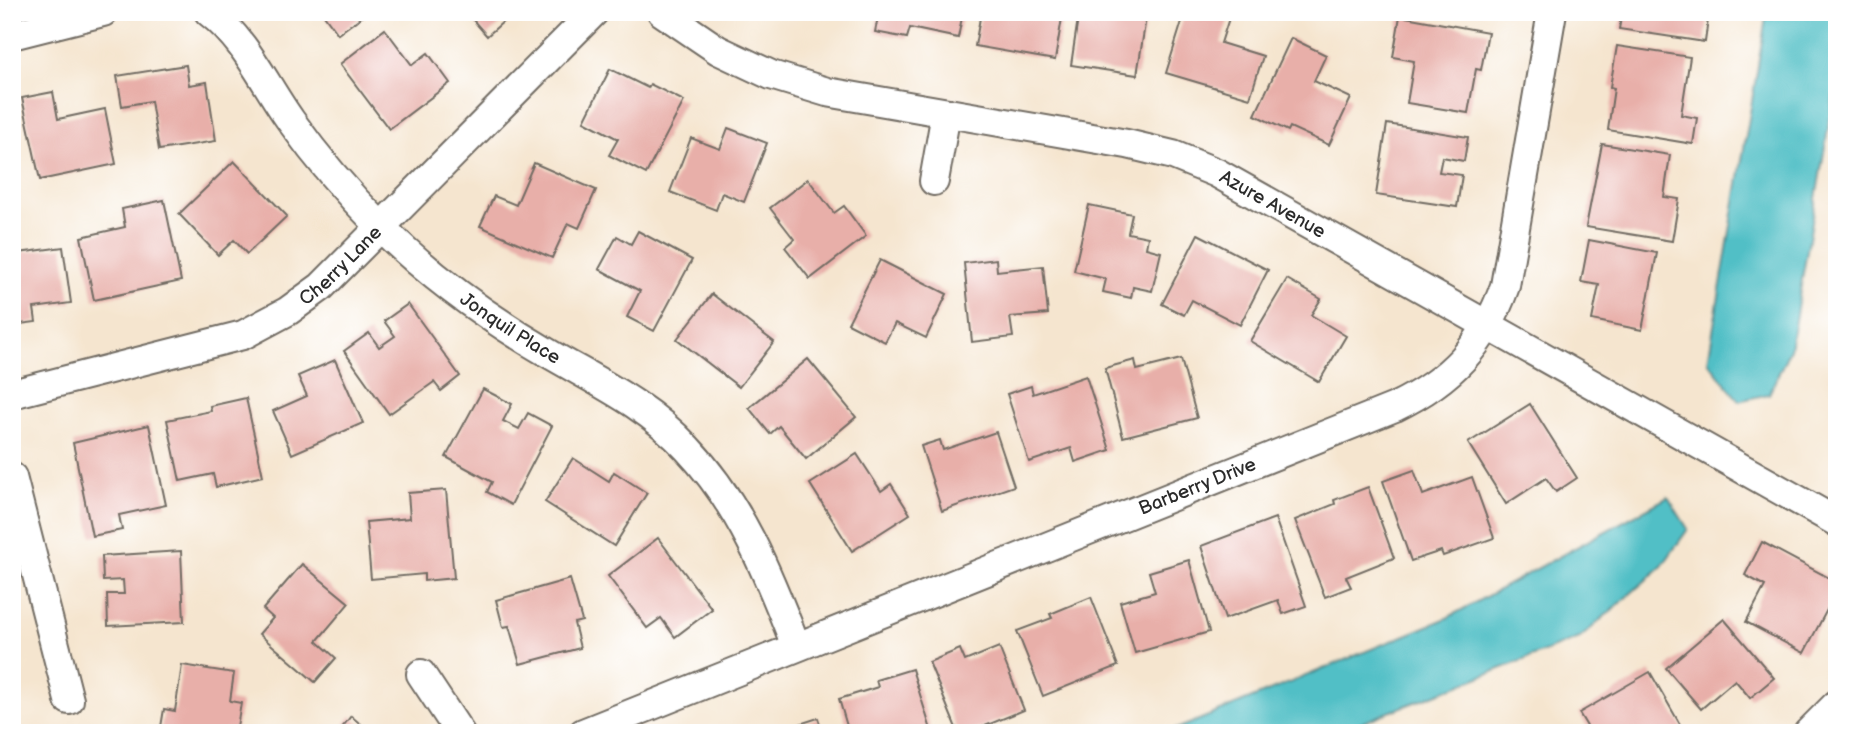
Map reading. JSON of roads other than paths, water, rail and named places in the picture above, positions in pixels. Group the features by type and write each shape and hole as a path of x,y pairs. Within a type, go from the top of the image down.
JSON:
{"street":[{"path":"12,35 103,12"},
{"name":"Jonquil Place","path":"209,12 224,23 236,38 291,121 330,172 419,263 481,311 548,353 610,386 650,414 687,447 718,485 745,526 766,570 796,646"},
{"name":"Cherry Lane","path":"12,394 243,335 288,311 321,287 594,12"},
{"name":"Azure Avenue","path":"662,12 718,50 771,75 827,92 1127,144 1173,155 1217,173 1837,522"},
{"name":"Barberry Drive","path":"583,733 1395,407 1450,374 1489,325 1505,286 1552,12"},
{"path":"934,181 946,113"},
{"path":"12,477 69,700"},
{"path":"421,674 460,733"},
{"path":"1808,733 1837,704"}],"water":[{"path":"1767,12 1837,12 1837,77 1790,349 1769,394 1739,401 1708,361"},
{"path":"1668,497 1688,529 1662,566 1580,638 1335,733 1167,733 1447,618"}]}
